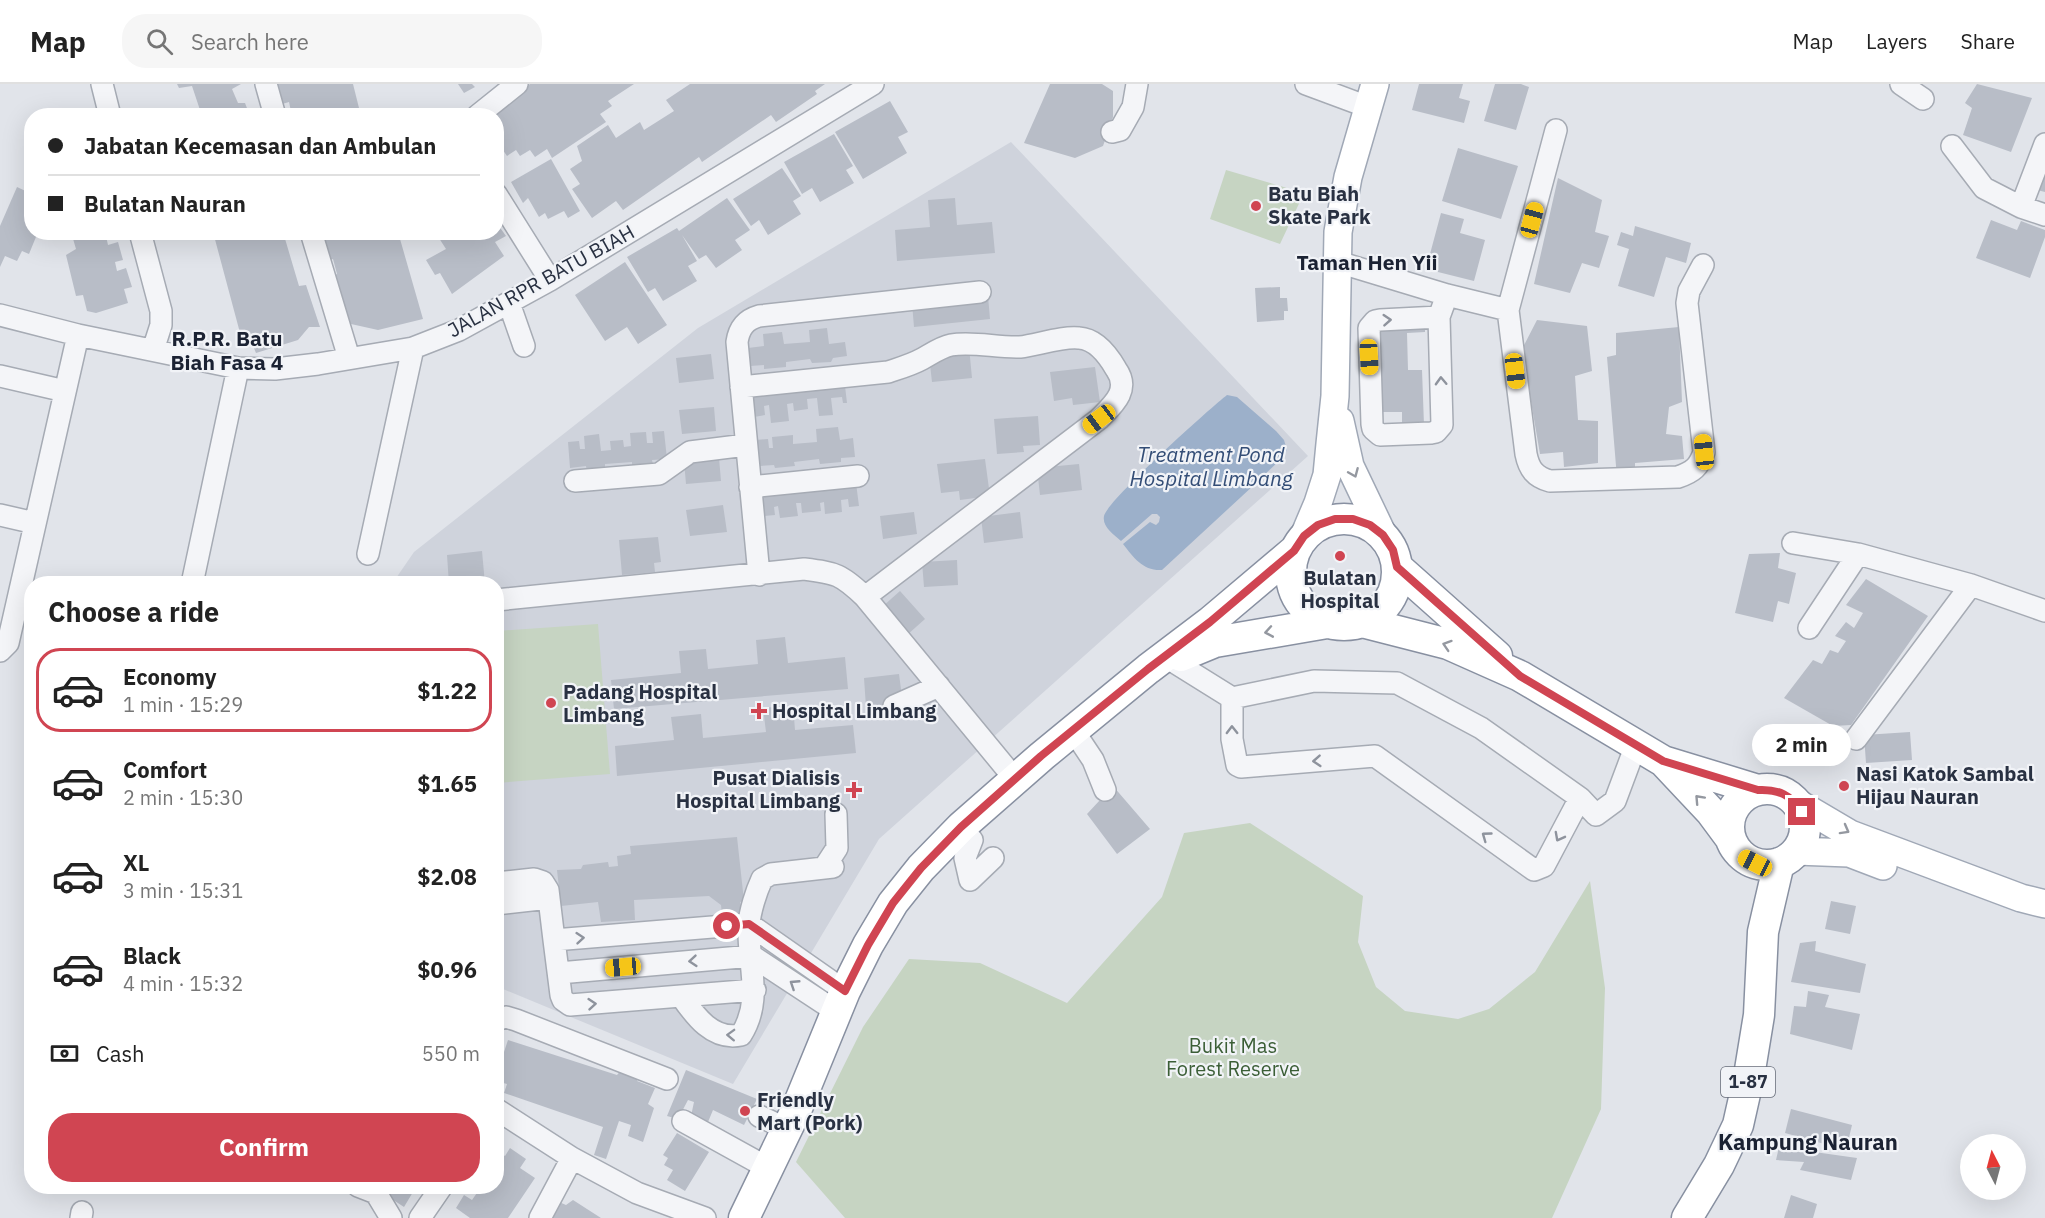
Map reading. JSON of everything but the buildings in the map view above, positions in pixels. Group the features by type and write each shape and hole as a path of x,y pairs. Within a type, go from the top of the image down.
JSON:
{"highway":[{"path":"751,1215 768,1168 868,945 893,903 921,868 961,827 1015,779 1073,730 1159,665 1318,525 1335,519 1353,519 1370,525 1383,535 1393,550 1397,567 1396,584 1389,600 1378,614 1362,622 1345,625 1327,623 1215,642 1159,665"},
{"path":"1299,543 1290,568 1292,586 1299,602 1311,615 1327,623"},
{"name":"1-87","path":"1397,567 1520,676"},
{"name":"1-87","path":"1362,622 1448,644 1520,676 1663,761 1758,790"},
{"name":"1-87","path":"1663,761 1711,812 1738,848 1763,932"},
{"path":"1758,790 1778,791 1794,801 1802,812 1805,825 1803,839 1788,857 1767,865 1755,863 1738,848 1729,826 1734,809 1746,795 1758,790"},
{"name":"1-87","path":"1687,1218 1719,1165 1738,1125 1759,1015 1763,932 1788,857"}],"main road":[{"path":"1299,543 1318,504 1327,475 1335,396 1338,232 1348,177 1372,96"},
{"path":"1335,396 1350,466 1383,535"},
{"path":"1794,801 1850,834 2021,898 2045,904"},
{"path":"1788,857 1850,853 2045,924"}],"street":[{"path":"102,84 108,108"},
{"path":"266,84 273,108"},
{"path":"482,108 491,93 517,84"},
{"name":"JALAN RPR BATU BIAH","path":"0,315 78,335 238,368 275,369 413,348 459,330 550,280 873,84"},
{"path":"1112,132 1120,130 1133,107 1137,84"},
{"path":"1306,84 1372,96"},
{"path":"1901,84 1923,99"},
{"path":"1556,130 1508,310 1526,454 1528,465 1534,474 1550,481 1678,477 1691,473 1700,464 1704,452 1687,303 1689,291 1703,265"},
{"path":"2021,207 2045,144"},
{"path":"1952,146 1984,188 2021,207 2045,215"},
{"path":"504,207 550,280"},
{"path":"142,240 160,311 161,325 153,350"},
{"path":"313,240 349,358"},
{"path":"1338,262 1447,295 1508,310"},
{"path":"759,575 741,387 738,333 743,325 759,316 980,292"},
{"path":"1439,317 1375,321 1371,324 1368,333 1372,424 1376,433 1385,436 1436,432 1442,425 1439,317 1447,295"},
{"path":"509,303 524,346"},
{"path":"0,651 8,643 78,335"},
{"path":"741,387 888,372 907,366 949,345 1020,346 1078,338 1093,342 1105,353 1119,372 1121,388 1118,401 1099,419 865,597"},
{"path":"368,554 413,348"},
{"path":"1335,357 1369,357"},
{"path":"194,576 238,368"},
{"path":"0,376 65,391"},
{"path":"575,481 659,474 690,452 746,445"},
{"path":"750,487 858,476"},
{"path":"0,515 35,523"},
{"path":"1793,543 1858,554 1971,585 2045,611"},
{"path":"1809,628 1858,554"},
{"path":"504,599 804,569 845,578 865,597 1015,779"},
{"path":"1856,739 1971,585"},
{"path":"1159,665 1232,698 1314,681 1397,683 1481,728 1580,798 1596,815 1616,801 1636,746"},
{"path":"894,706 939,686"},
{"path":"1232,698 1232,739 1237,765 1376,756 1534,870 1544,866 1580,798"},
{"path":"1073,730 1093,760 1105,790"},
{"path":"681,996 704,1024 720,1034 732,1037 741,1035 747,1026 755,990 749,924 760,884 766,876 828,868 837,848 836,814"},
{"path":"961,827 972,840 965,858 970,880 993,858"},
{"path":"504,883 539,880 546,886 563,999 570,1005 755,990"},
{"path":"504,903 549,898"},
{"path":"554,940 749,924 841,1001"},
{"path":"559,973 752,956 841,1001"},
{"path":"504,1018 516,1020 667,1079"},
{"path":"504,1114 572,1158 637,1193 705,1218"},
{"path":"759,1116 787,1129"},
{"path":"683,1120 768,1168"},
{"path":"540,1218 572,1158"},
{"path":"377,1194 391,1218"},
{"path":"420,1218 436,1194"}],"shaded area":[{"name":"Hospital Limbang","path":"1011,142 1308,456 879,839 733,1084 504,989 504,576 398,576 414,552 698,328"}],"green space":[{"name":"Batu Biah Skate Park","path":"1226,170 1304,193 1280,244 1210,219"},
{"name":"Padang Hospital Limbang","path":"598,624 610,774 504,782 504,631"},
{"name":"Bukit Mas Forest Reserve","path":"1250,823 1363,896 1358,942 1376,987 1405,1011 1458,1019 1489,1009 1535,972 1590,881 1605,988 1601,1109 1552,1218 845,1218 796,1162 863,1027 909,959 980,963 1067,1003 1162,897 1184,833"}],"water":[{"name":"Treatment Pond Hospital Limbang","path":"1227,395 1237,397 1276,431 1284,440 1287,450 1283,457 1254,485 1162,570 1144,566 1123,544 1150,522 1156,525 1160,517 1152,514 1121,541 1106,527 1104,516 1109,507 1139,475"}],"place":[{"name":"Batu Biah Skate Park","path":"1256,206"},
{"name":"Bulatan Hospital","path":"1340,556"},
{"name":"Padang Hospital Limbang","path":"551,703"},
{"name":"Hospital Limbang","path":"759,711"},
{"name":"Nasi Katok Sambal Hijau Nauran","path":"1844,786"},
{"name":"Pusat Dialisis Hospital Limbang","path":"854,790"},
{"name":"Friendly Mart (Pork)","path":"745,1111"}],"district":[{"name":"Taman Hen Yii","path":"1367,263"},
{"name":"R.P.R. Batu Biah Fasa 4","path":"227,351"},
{"name":"Kampung Nauran","path":"1808,1142"}],"route":[{"path":"727,926 749,924 845,991 868,945 893,903 921,868 961,827 1041,756 1210,622 1294,551 1304,536 1318,525 1335,519 1353,519 1370,525 1383,535 1393,550 1397,567 1520,676 1663,761 1758,790 1771,789 1784,793 1802,812"}]}
